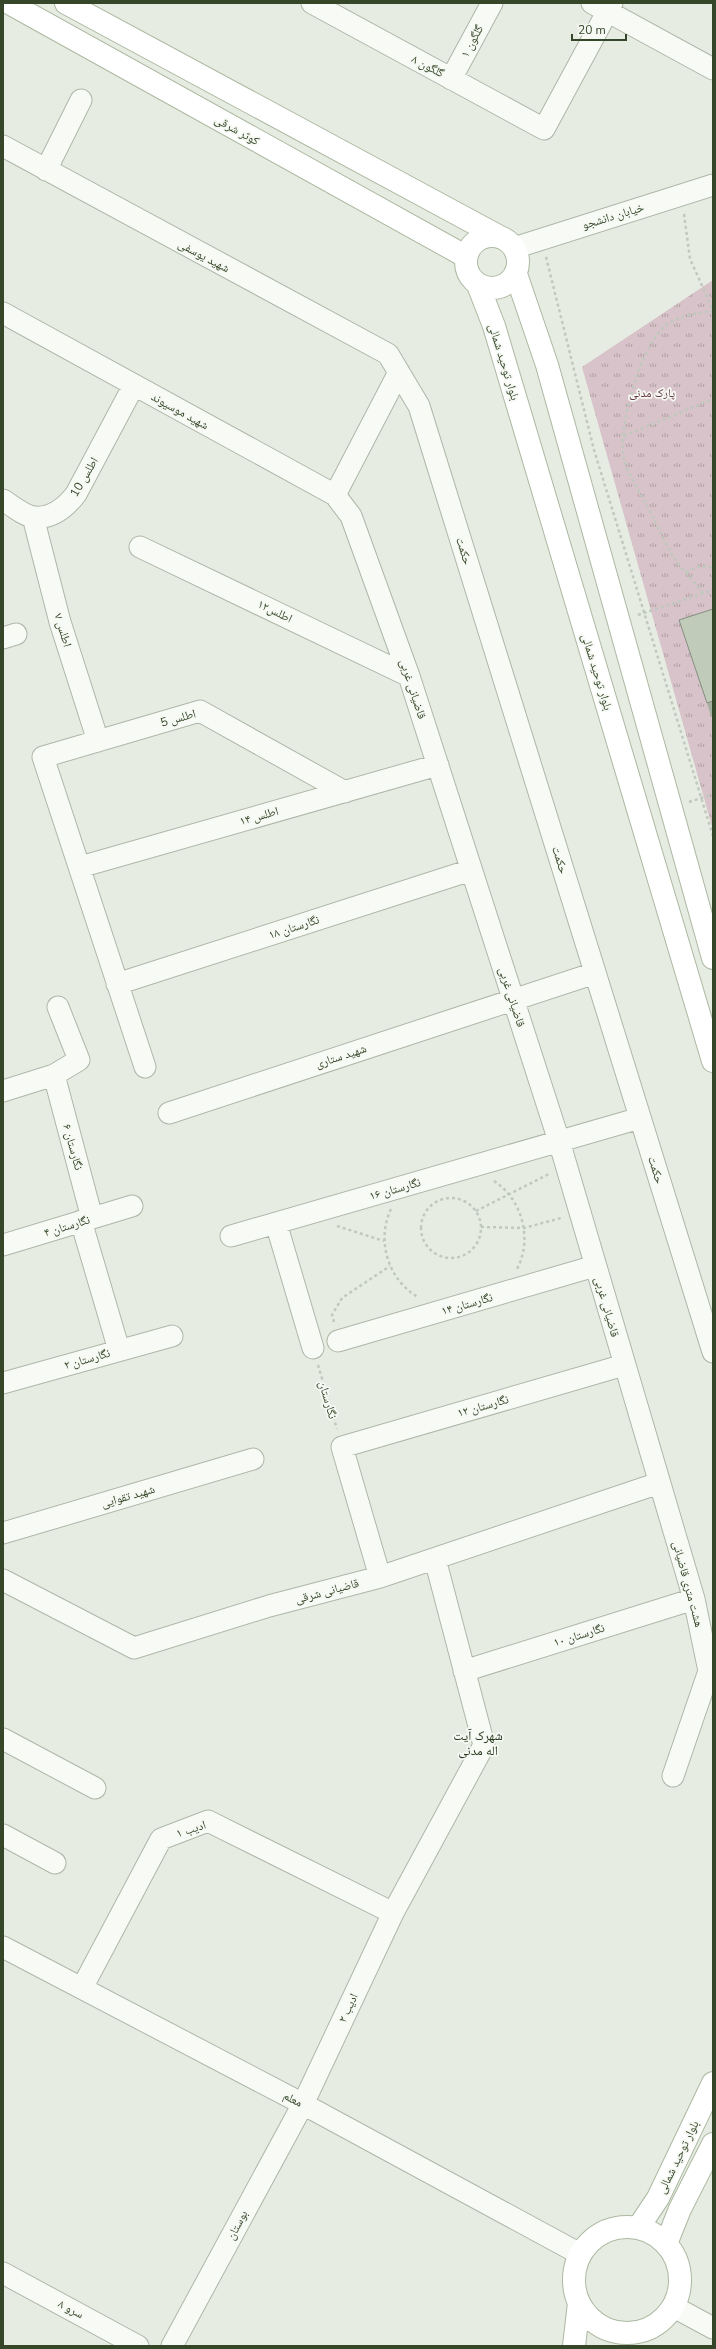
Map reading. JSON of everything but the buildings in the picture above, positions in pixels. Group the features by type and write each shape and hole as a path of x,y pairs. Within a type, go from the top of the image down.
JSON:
{"main road":[{"name":"کوثر شرقی","path":"9,3 466,256"},
{"path":"66,3 507,243 518,263 516,274 509,283 500,288 488,289 478,285 470,278 465,267 466,256 470,246 479,239 489,236 507,243"},
{"path":"516,274 546,365 713,958"},
{"name":"بلوار توحید شمالی","path":"478,285 494,326 713,1061"},
{"name":"بلوار توحید شمالی","path":"638,2228 658,2198 713,2083"},
{"name":"بلوار توحید شمالی","path":"666,2244 680,2209 713,2144"},
{"path":"621,2227 638,2228 654,2234 666,2244 676,2258 681,2274 680,2291 674,2307 664,2320 650,2329 626,2340 617,2333 601,2327 588,2317 579,2303 574,2287 575,2270 580,2254 591,2241 605,2232 621,2227"},
{"path":"574,2346 579,2303"}],"street":[{"name":"گلگون ۸","path":"312,3 544,129 604,6"},
{"name":"گلگون ۱","path":"451,79 492,3"},
{"path":"604,6 713,69"},
{"path":"46,170 81,100"},
{"name":"شهید یوسفی","path":"3,146 388,354 399,372"},
{"name":"خیابان دانشجو","path":"507,243 542,240 713,185"},
{"name":"شهید موسیوند","path":"3,313 335,495 351,516"},
{"path":"335,495 399,372"},
{"name":"حکمت","path":"399,372 419,406 713,1352"},
{"name":"اطلس 10","path":"33,517 53,515 67,506 76,494 134,385"},
{"path":"3,500 33,517"},
{"name":"قاضیانی غربی","path":"351,516 409,676 559,1141 658,1483"},
{"name":"اطلس ۷","path":"33,517 60,622 98,741"},
{"name":"اطلس۱۲","path":"140,547 409,676"},
{"name":"اطلس 5","path":"80,867 43,757 200,711 345,792"},
{"name":"اطلس ۱۴","path":"80,867 438,765"},
{"path":"80,867 145,1067"},
{"name":"نگارستان ۱۸","path":"117,984 471,870"},
{"name":"شهید ستاری","path":"169,1113 595,973"},
{"path":"3,1091 54,1075 79,1060 58,1007"},
{"name":"نگارستان ۶","path":"54,1075 87,1220 119,1350"},
{"name":"نگارستان ۱۶","path":"231,1236 640,1118"},
{"name":"نگارستان ۴","path":"3,1245 132,1206"},
{"path":"276,1223 313,1348"},
{"name":"نگارستان ۱۴","path":"338,1341 595,1266"},
{"name":"نگارستان ۲","path":"3,1383 172,1336"},
{"name":"نگارستان ۱۲","path":"342,1447 624,1365"},
{"path":"342,1447 380,1577"},
{"name":"شهید تقوایی","path":"3,1533 253,1459"},
{"name":"قاضیانی شرقی","path":"3,1580 134,1648 269,1606 380,1577 658,1483"},
{"name":"هشت متری قاضیانی","path":"658,1483 694,1599 709,1671 673,1776"},
{"name":"ادیب ۲","path":"303,2104 393,1913 484,1745 435,1559"},
{"name":"نگارستان ۱۰","path":"464,1671 694,1599"},
{"path":"3,1739 95,1788"},
{"name":"ادیب ۱","path":"82,1988 161,1839 208,1821 393,1913"},
{"path":"3,1835 55,1863"},
{"name":"معلم","path":"3,1947 303,2104 580,2254"},
{"name":"بوستان","path":"172,2346 303,2104"},
{"name":"سرو ۸","path":"3,2273 138,2346"},
{"path":"674,2307 713,2328"}],"path":[{"path":"682,195 690,259 713,310 687,315 668,324 648,347 638,370 630,400 624,436 624,460 671,553 704,593"},
{"path":"542,240 594,450 713,836"},
{"path":"624,436 713,399"},
{"path":"686,572 696,567 708,566 713,568"},
{"path":"618,622 713,590"},
{"path":"462,1169 487,1177 508,1193 521,1216 524,1228 523,1254 515,1272"},
{"path":"476,1211 543,1175 567,1170"},
{"path":"411,1184 402,1193 391,1210 385,1228 384,1241 390,1266 406,1288 422,1299"},
{"path":"450,1198 463,1200 476,1211 481,1227 480,1236 474,1247 465,1255 448,1258 432,1251 423,1237 422,1220 428,1209 438,1201 450,1198"},
{"path":"481,1227 524,1228 579,1212"},
{"path":"312,1213 322,1221 384,1241"},
{"path":"338,1341 332,1315 342,1298 390,1266"},
{"name":"نگارستان","path":"313,1348 342,1447"}],"green space":[{"name":"پارک مدنی","path":"713,280 713,830 582,367"}],"district":[{"name":"شهرک آیت اله مدنی","path":"478,1744"}]}
